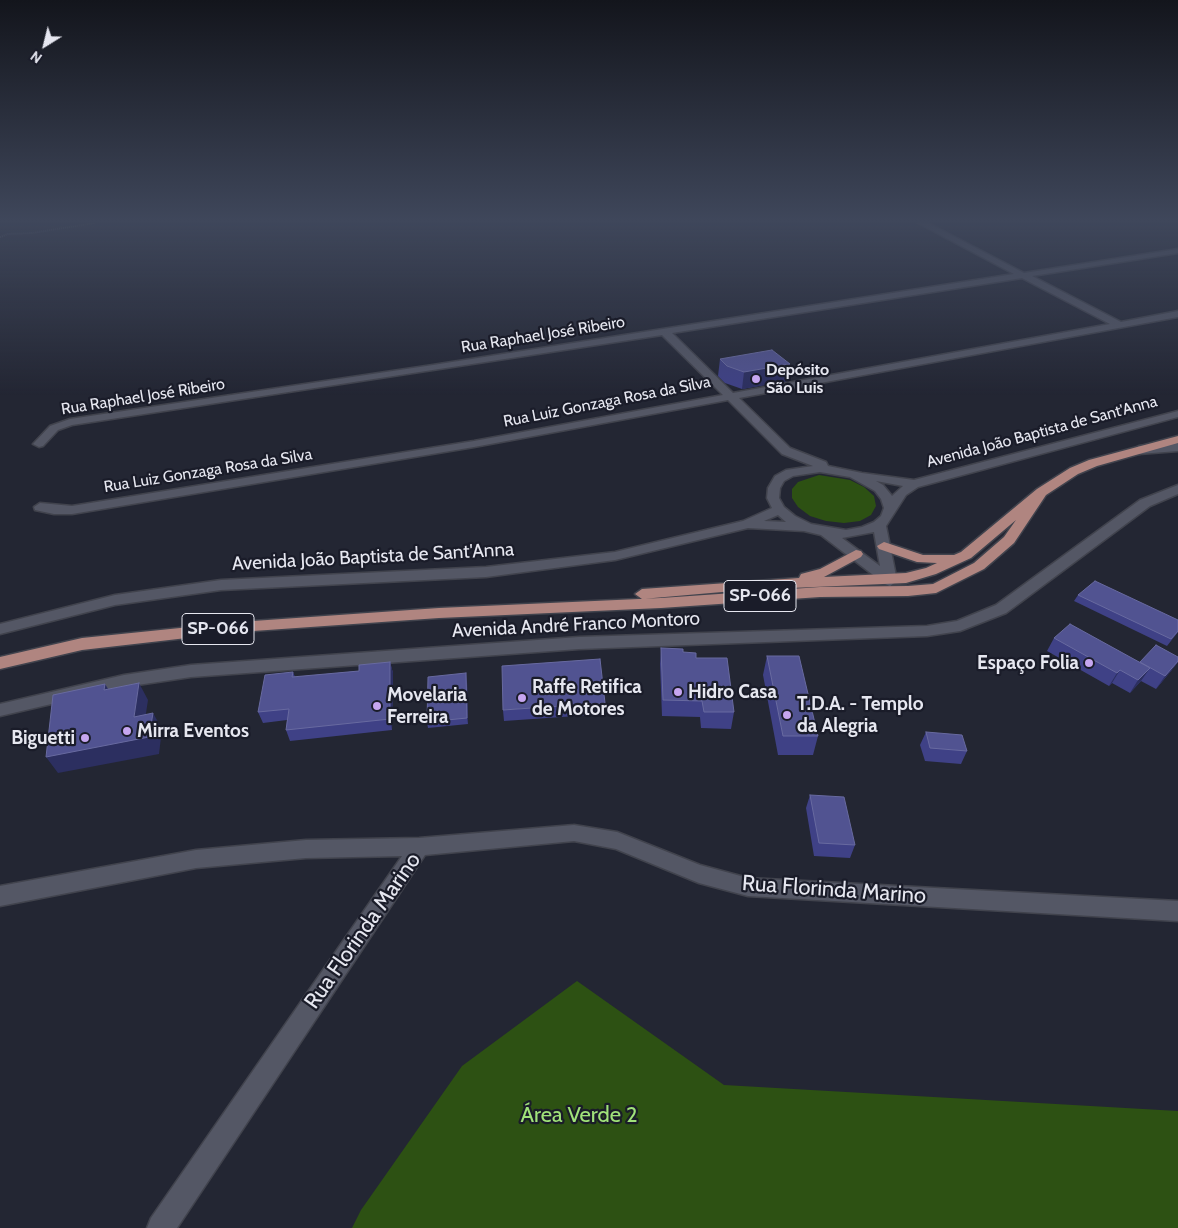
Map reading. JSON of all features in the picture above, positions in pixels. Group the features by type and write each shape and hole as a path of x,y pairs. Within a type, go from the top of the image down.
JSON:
{"main road":[{"name":"SP-066","path":"0,663 82,644 152,635 438,613 745,585 906,578 931,571 966,556 1041,492 1074,472 1137,450 1178,440"},
{"name":"SP-066","path":"438,613 661,603 820,592 882,593 936,588 979,566 1009,540 1041,492"},
{"path":"884,546 922,559 966,556"},
{"path":"745,585 812,576 840,565 856,554"},
{"path":"820,592 890,580 936,588"}],"street":[{"name":"Rua Raphael José Ribeiro","path":"39,444 54,428 70,422 423,370 994,280"},
{"path":"1031,280 1118,324"},
{"name":"Rua Luiz Gonzaga Rosa da Silva","path":"40,507 54,510 72,510 474,444 1178,314"},
{"path":"664,331 786,450 799,457 854,474 880,488 887,498 890,508"},
{"name":"Avenida João Baptista de Sant'Anna","path":"879,525 887,517 890,508 902,492 914,484 1178,414"},
{"path":"1137,450 1178,447"},
{"path":"786,450 786,461 780,479 774,488 773,498 779,509 790,519 806,527 826,532 846,534 865,531 879,525 890,580"},
{"path":"780,479 790,473 804,469 837,470"},
{"name":"Avenida João Baptista de Sant'Anna","path":"854,474 914,484"},
{"name":"Avenida André Franco Montoro","path":"0,710 124,681 191,671 579,643 928,631 960,626 1001,609 1144,503 1178,489"},
{"name":"Avenida João Baptista de Sant'Anna","path":"0,629 115,600 221,585 486,572 543,567 616,556 747,524 779,509"},
{"name":"Avenida João Baptista de Sant'Anna","path":"747,524 806,527"},
{"path":"826,532 890,580"},
{"name":"Rua Florinda Marino","path":"160,1227 419,847 574,833 617,841 699,874 748,887 1178,911"},
{"path":"0,896 196,859 306,849 419,847"}],"green space":[{"path":"819,475 850,480 864,487 874,496 876,506 871,515 860,521 844,523 826,521 810,516 798,507 792,498 792,489 798,482"},
{"name":"Área Verde 2","path":"577,981 724,1085 1178,1111 1178,1228 352,1228 361,1210 462,1066"}],"building":[{"path":"772,350 790,364 744,372 727,366 720,359"},
{"path":"1095,581 1178,620 1178,631 1171,639 1078,595"},
{"path":"1070,624 1150,668 1138,680 1120,670 1117,673 1054,638"},
{"path":"1156,645 1178,657 1178,661 1165,676 1140,662"},
{"path":"661,648 683,649 683,652 696,653 696,658 727,658 734,712 704,712 702,701 663,700"},
{"path":"767,656 799,656 818,736 783,736"},
{"path":"600,659 605,703 503,710 502,666"},
{"path":"390,662 390,719 286,730 289,709 258,712 265,675 293,672 292,677 359,671 359,665"},
{"path":"466,673 467,718 427,722 428,677"},
{"path":"139,683 134,717 153,713 149,737 46,757 53,695 105,684 104,690"},
{"path":"926,732 962,735 967,751 930,748"},
{"path":"810,795 844,797 855,845 819,843"}],"place":[{"name":"Depósito São Luis","path":"756,379"},
{"name":"Espaço Folia","path":"1089,663"},
{"name":"Hidro Casa","path":"678,692"},
{"name":"Raffe Retifica de Motores","path":"522,698"},
{"name":"Movelaria Ferreira","path":"377,706"},
{"name":"T.D.A. - Templo da Alegria","path":"787,715"},
{"name":"Mirra Eventos","path":"127,731"},
{"name":"Biguetti","path":"85,738"}]}
